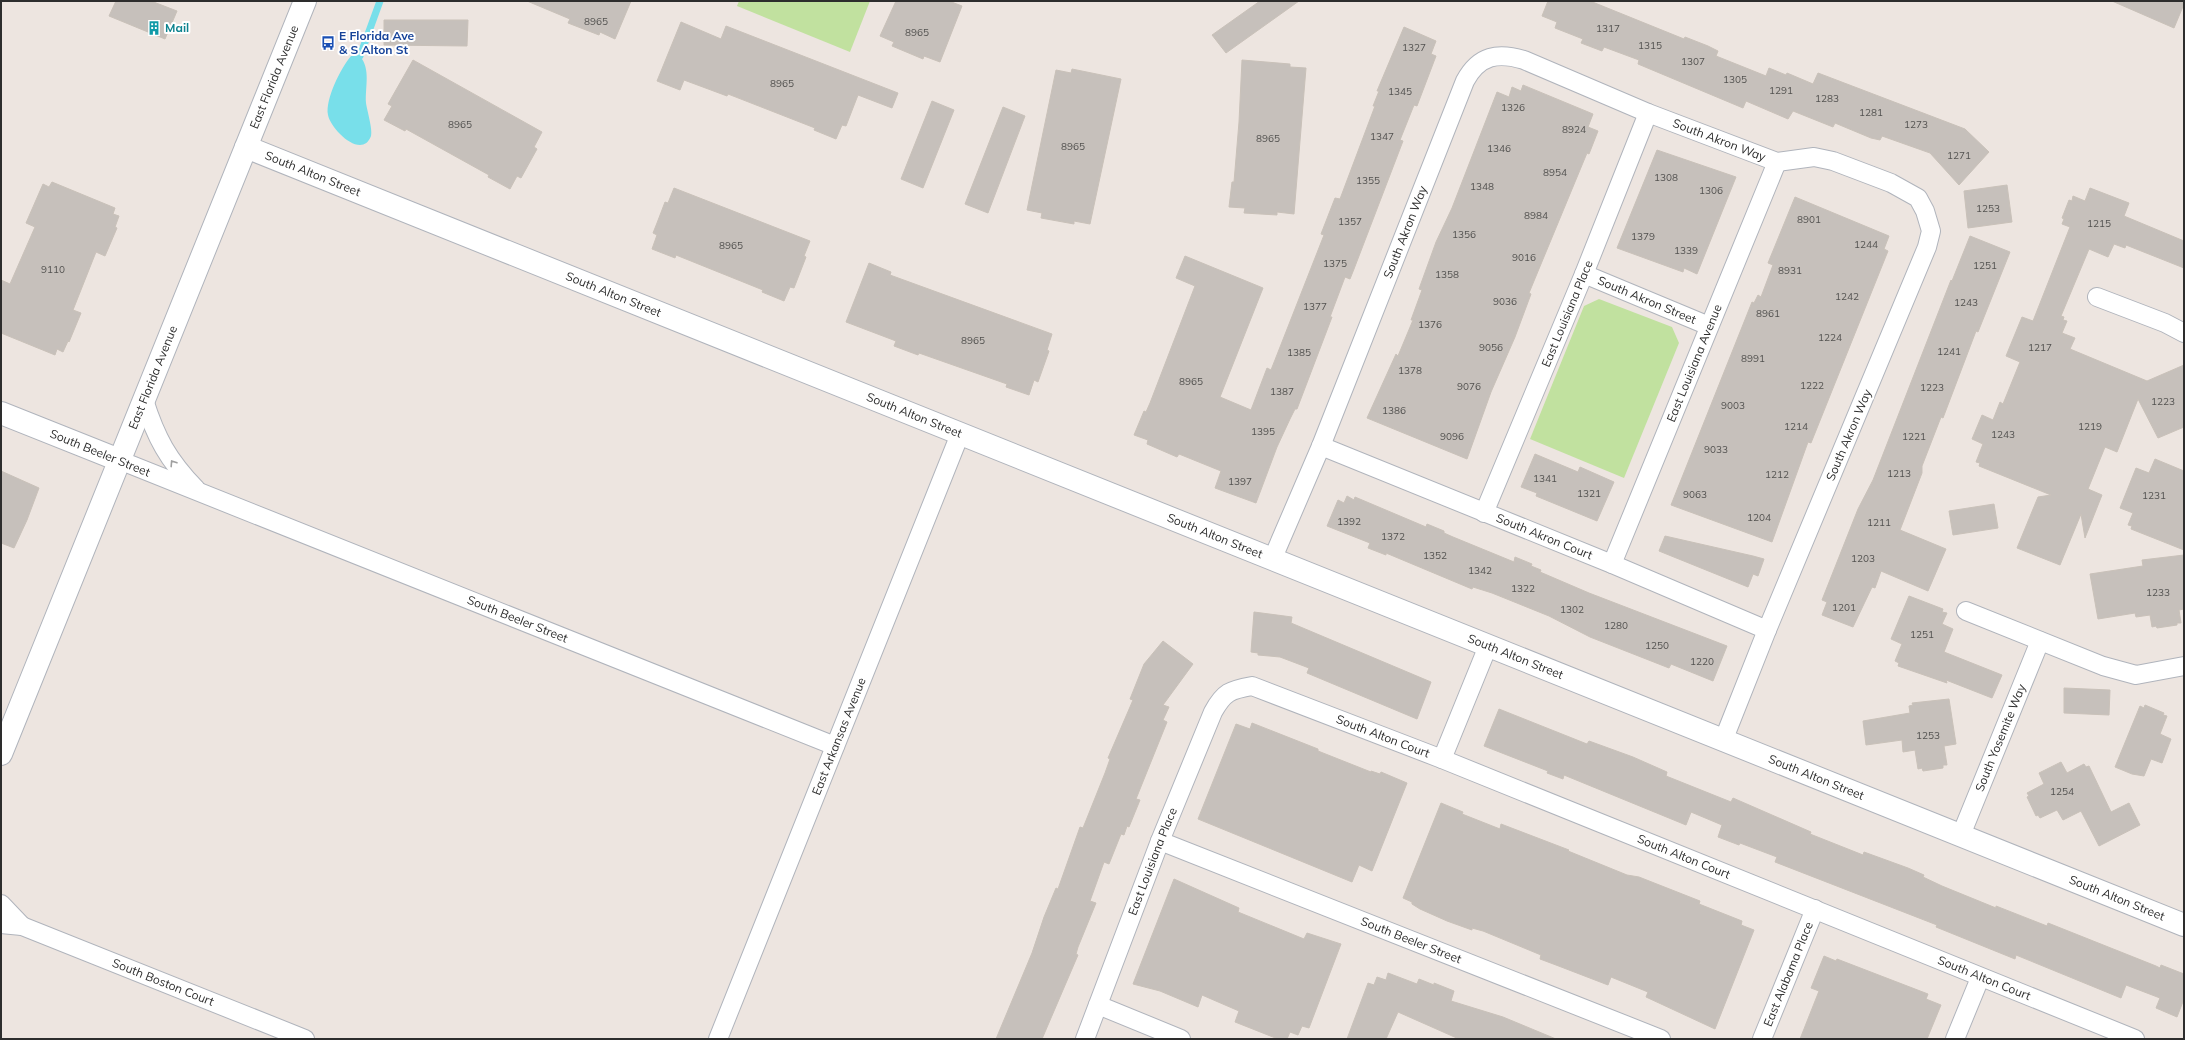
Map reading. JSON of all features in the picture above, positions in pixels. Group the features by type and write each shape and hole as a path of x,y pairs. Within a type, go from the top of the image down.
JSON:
{"street":[{"name":"East Florida Avenue","path":"1,754 305,1"},
{"name":"South Akron Way","path":"1272,560 1321,446 1465,81 1472,68 1494,56 1508,55 1524,60 1648,113 1777,162 1814,157 1833,161 1891,183 1918,198 1925,211 1931,231 1927,247 1767,630 1723,741"},
{"name":"East Louisiana Place","path":"1484,513 1584,274 1648,113"},
{"name":"South Alton Street","path":"246,147 2184,925"},
{"name":"East Louisiana Avenue","path":"1612,564 1777,162"},
{"name":"South Akron Street","path":"1584,274 1710,326"},
{"path":"2097,297 2165,323 2184,333"},
{"name":"South Beeler Street","path":"144,400 154,431 165,450 177,469 199,492"},
{"name":"South Beeler Street","path":"1,413 835,746"},
{"name":"East Arkansas Avenue","path":"718,1039 960,434"},
{"name":"South Akron Court","path":"1321,446 1612,564 1767,630"},
{"path":"1966,611 2103,666 2136,675 2184,666"},
{"name":"South Yosemite Way","path":"1961,835 2040,641"},
{"path":"1442,759 1488,646"},
{"name":"South Alton Court","path":"1231,690 1252,686 1442,759 1815,909 1980,978 2135,1039"},
{"name":"East Louisiana Place","path":"1085,1039 1160,841 1213,712 1220,699 1231,690"},
{"name":"South Beeler Street","path":"1160,841 1661,1039"},
{"name":"South Boston Court","path":"1,904 22,926"},
{"name":"East Alabama Place","path":"1762,1039 1815,909"},
{"name":"South Boston Court","path":"1,924 22,926 304,1039"},
{"path":"1955,1039 1980,978"},
{"path":"1098,1005 1181,1039"}],"green space":[{"path":"739,1 870,1 850,52 737,6"},
{"path":"1599,299 1672,327 1679,343 1624,478 1530,439 1584,306"}],"water":[{"path":"351,56 360,56 365,67 367,78 366,103 371,125 371,136 367,143 361,145 354,144 341,135 330,121 328,115 331,92"}],"building":[{"name":"Mail","path":"116,1 151,1 177,11 165,39 109,16"},
{"path":"527,1 631,1 615,39 600,32 599,35 568,23 570,19"},
{"path":"896,1 949,1 962,6 940,62 924,56 923,59 892,46 894,42 880,36"},
{"path":"1260,1 1299,1 1226,53 1212,35"},
{"path":"1548,1 1590,1 1684,39 1685,37 1708,46 1718,51 1716,56 1766,76 1769,68 1786,75 1787,73 1813,84 1818,73 1965,129 1989,152 1959,185 1930,153 1882,136 1880,140 1871,138 1835,123 1833,127 1793,111 1788,119 1746,101 1743,108 1638,64 1639,60 1604,47 1602,51 1581,43 1583,39 1555,28 1557,22 1542,16"},
{"path":"2112,1 2184,1 2184,4 2174,28"},
{"path":"384,20 468,20 467,46 384,45"},
{"path":"681,22 721,39 726,26 898,93 892,108 858,95 846,126 842,125 836,139 814,130 815,128 728,94 727,96 684,80 680,90 657,81"},
{"path":"1404,27 1436,41 1431,54 1436,56 1417,106 1414,105 1400,140 1403,141 1350,279 1345,277 1330,317 1332,317 1297,409 1295,409 1277,447 1256,503 1215,488 1221,471 1179,454 1177,457 1147,444 1148,440 1134,435 1144,411 1146,412 1150,403 1195,286 1176,278 1185,256 1263,288 1220,397 1251,410 1267,368 1271,370 1324,235 1321,234 1335,198 1340,199 1375,106 1373,106 1379,91 1377,91"},
{"path":"413,60 542,132 534,147 537,149 521,178 517,176 510,189 488,177 489,175 406,129 405,131 384,120 392,106 388,104"},
{"path":"1242,60 1290,64 1290,67 1306,68 1294,214 1277,212 1277,215 1244,213 1245,208 1229,207 1232,182 1234,182"},
{"path":"1072,69 1121,79 1090,224 1074,221 1074,224 1041,218 1042,213 1027,210 1056,70 1071,73"},
{"path":"1523,85 1593,114 1588,127 1598,131 1589,154 1587,153 1529,293 1531,294 1515,337 1491,392 1467,459 1367,418 1396,354 1398,356 1413,320 1411,320 1422,290 1419,289 1436,242 1452,208 1497,92 1509,97 1512,87 1521,91"},
{"path":"932,101 954,110 923,188 901,179"},
{"path":"1003,107 1025,116 988,213 965,204"},
{"path":"1657,150 1736,177 1697,274 1684,268 1683,272 1617,248"},
{"path":"52,182 115,208 113,214 119,216 115,227 117,228 105,256 96,252 73,310 81,313 69,342 68,341 63,352 57,349 55,355 1,333 1,280 10,284 35,227 26,223 43,184 49,187"},
{"path":"2007,185 2012,222 1968,228 1964,191"},
{"path":"674,188 810,241 804,256 806,257 794,288 790,287 784,301 762,292 763,290 676,255 675,258 652,249 657,235 653,233 665,202 668,203"},
{"path":"2090,188 2129,203 2124,216 2184,241 2184,268 2126,245 2125,248 2114,244 2108,257 2089,249 2061,316 2064,317 2063,320 2067,321 2062,333 2075,338 2070,349 2147,381 2184,365 2184,427 2158,438 2138,399 2117,452 2105,447 2088,489 2102,495 2085,538 2081,514 2060,565 2017,548 2038,497 2051,495 1979,466 1980,463 1976,462 1983,444 1972,439 1982,415 1993,420 2000,402 2003,404 2020,362 2006,356 2022,317 2033,321 2070,227 2062,224 2064,219 2062,218 2069,200 2072,201 2073,196 2085,201"},
{"path":"1795,197 1889,236 1884,249 1888,251 1811,443 1808,442 1772,542 1671,505 1752,302 1754,303 1758,295 1761,297 1773,265 1768,263"},
{"path":"1970,236 2010,252 1978,332 1976,331 1943,418 1941,417 1922,466 1922,473 1900,530 1946,549 1928,591 1881,571 1875,588 1872,587 1853,627 1822,615 1827,602 1822,600 1858,509 1873,480 1951,280 1952,281"},
{"path":"869,263 891,272 890,275 1052,334 1047,350 1049,351 1038,382 1034,380 1029,395 1006,387 1007,384 919,353 918,355 894,346 896,341 846,322"},
{"path":"1535,454 1578,472 1580,467 1614,482 1597,521 1536,496 1537,493 1521,487"},
{"path":"2155,459 2184,471 2184,550 2131,529 2132,526 2128,525 2133,513 2120,508 2136,468 2149,473"},
{"path":"1,471 39,488 27,520 14,548 1,543"},
{"path":"1347,496 1354,500 1355,497 1426,527 1427,524 1444,531 1444,533 1453,537 1514,562 1515,557 1532,564 1531,566 1541,570 1540,572 1589,593 1727,646 1713,681 1671,664 1669,668 1590,637 1549,616 1492,593 1473,587 1472,589 1386,553 1386,555 1368,548 1370,543 1327,526 1338,500 1344,503"},
{"path":"1994,504 1998,528 1953,535 1949,511"},
{"path":"1665,536 1764,559 1758,576 1753,574 1748,587 1659,551"},
{"path":"2184,555 2184,609 2179,610 2181,623 2157,628 2156,626 2152,627 2150,615 2136,617 2135,613 2098,619 2090,574 2143,566 2142,560"},
{"path":"1909,596 1943,609 1942,612 1947,613 1942,624 1953,629 1944,652 2002,675 1992,698 1946,680 1947,683 1898,666 1899,663 1895,661 1902,644 1891,639"},
{"path":"1254,612 1292,617 1291,623 1431,682 1417,719 1307,673 1309,668 1280,657 1258,655 1258,653 1251,652"},
{"path":"1163,641 1193,664 1163,705 1169,707 1163,720 1167,722 1136,799 1140,800 1129,827 1127,826 1124,835 1121,834 1109,864 1104,862 1090,901 1096,903 1078,947 1076,954 1078,955 1042,1039 996,1039 1032,953 1044,917 1056,888 1058,889 1080,827 1083,828 1105,773 1110,759 1108,758 1133,700 1130,699 1144,664"},
{"path":"2064,688 2110,690 2109,715 2064,713"},
{"path":"1949,699 1956,744 1944,746 1947,765 1943,765 1943,768 1923,771 1922,768 1918,769 1915,750 1903,752 1902,740 1866,745 1863,721 1910,713 1909,706 1913,705 1912,703"},
{"path":"2145,705 2164,713 2163,715 2167,716 2160,734 2171,739 2162,763 2151,759 2144,776 2132,774 2115,767 2140,706 2144,708"},
{"path":"1499,709 1587,744 1589,741 1633,757 1667,772 1666,776 1731,802 1733,798 1811,832 1810,834 1863,855 1864,852 1908,868 1924,875 1923,877 1942,886 1996,908 1996,906 2047,926 2048,923 2160,968 2161,965 2184,974 2184,999 2177,1017 2156,1008 2160,998 2126,985 2121,998 2016,955 2015,959 1936,927 1937,925 1775,862 1777,857 1740,843 1739,845 1718,837 1722,825 1691,812 1686,825 1564,775 1563,779 1547,773 1548,771 1484,746"},
{"path":"1252,723 1371,772 1380,774 1381,772 1407,783 1372,871 1359,865 1352,882 1198,819 1236,724 1250,729"},
{"path":"2061,762 2067,773 2084,764 2086,767 2089,766 2111,812 2129,803 2140,825 2099,846 2081,811 2063,820 2057,810 2040,818 2038,815 2036,816 2027,797 2029,796 2027,793 2044,784 2039,773"},
{"path":"1441,803 1463,812 1462,814 1500,829 1501,824 1569,850 1568,851 1627,875 1639,877 1700,901 1699,904 1742,921 1741,925 1754,930 1715,1029 1646,997 1648,992 1611,977 1608,985 1540,959 1541,955 1483,931 1472,928 1472,930 1447,921 1420,909 1412,904 1412,902 1403,898"},
{"path":"1174,879 1239,908 1238,912 1304,939 1307,933 1341,944 1309,1028 1302,1026 1298,1035 1290,1032 1287,1039 1278,1039 1235,1022 1239,1011 1202,995 1198,1007 1160,991 1133,984"},
{"path":"1824,956 1836,961 1837,959 1928,994 1926,999 1941,1005 1927,1039 1800,1039 1819,991 1811,988"},
{"path":"1388,973 1417,984 1419,979 1434,985 1434,983 1454,991 1451,1001 1503,1017 1556,1039 1459,1039 1398,1012 1386,1039 1347,1039 1368,983 1374,985 1377,977 1386,980"}],"waterway":[{"path":"360,56 380,1"}],"place":[{"name":"Mail","path":"154,28"},
{"name":"E Florida Ave & S Alton St","path":"328,43"}]}
